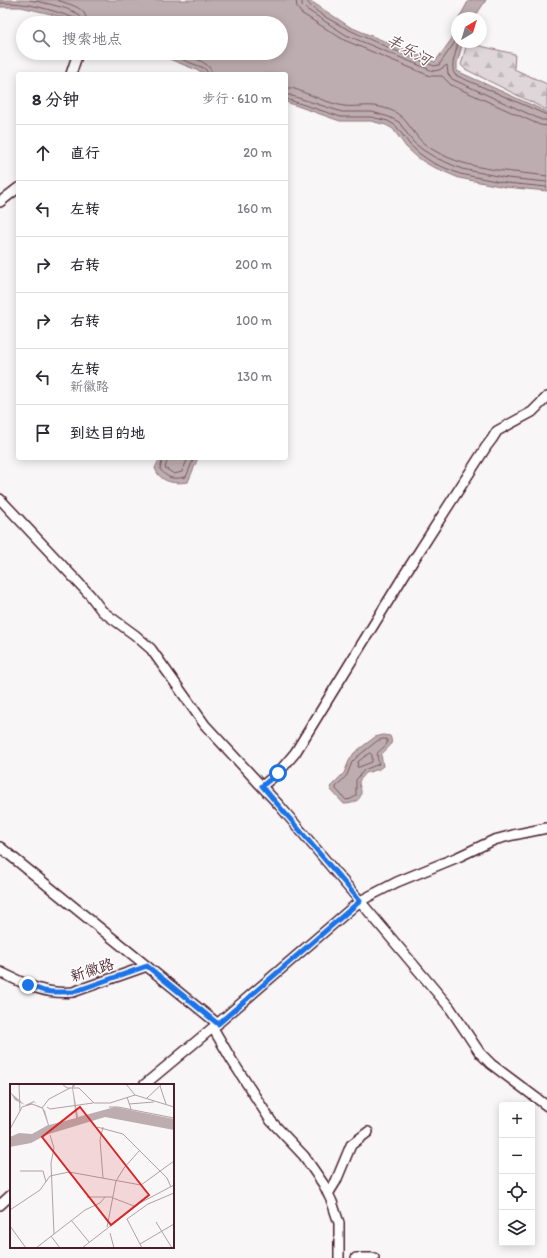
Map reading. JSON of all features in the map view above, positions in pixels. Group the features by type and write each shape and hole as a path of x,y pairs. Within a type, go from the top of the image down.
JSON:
{"street":[{"path":"72,72 76,60"},
{"path":"0,202 16,190"},
{"path":"262,786 278,773 295,753 398,585 497,431 532,412 547,396"},
{"path":"0,500 90,595 102,612 135,635 151,649 205,726 262,786 450,1008 480,1053 491,1064 547,1106"},
{"path":"145,1084 360,901 397,882 458,858 494,840 514,834 547,828"},
{"path":"0,848 147,966 215,1026 231,1059 271,1121 304,1156 328,1194 339,1223 339,1258"},
{"name":"新徽路","path":"0,972 36,988 52,992 73,992 147,966"},
{"path":"328,1194 336,1181 351,1145 368,1132"},
{"path":"0,1205 10,1196"},
{"path":"356,1258 374,1258"}],"green space":[{"path":"466,48 487,48 515,54 514,69 547,84 547,110 465,69 461,65"}],"water":[{"path":"0,0 309,0 350,27 435,62 451,40 451,48 461,48 457,63 457,71 547,112 547,191 505,187 459,178 431,166 418,158 406,147 393,129 386,125 371,121 340,121 288,103 288,72 202,72 172,60 288,60 288,16 57,16 21,7 0,7"},
{"path":"469,0 486,0 478,12 462,12"},
{"path":"159,460 197,460 188,482 178,483 164,480 157,473 155,468"},
{"path":"383,735 390,736 391,745 381,755 383,766 379,769 366,773 359,781 361,794 358,800 353,803 344,804 330,787 344,773 354,753 375,737"}],"route":[{"path":"28,985 44,991 59,993 73,992 147,966 218,1024 360,901 262,786 278,773"}],"water label":[{"name":"丰乐河","path":"409,49"}]}
